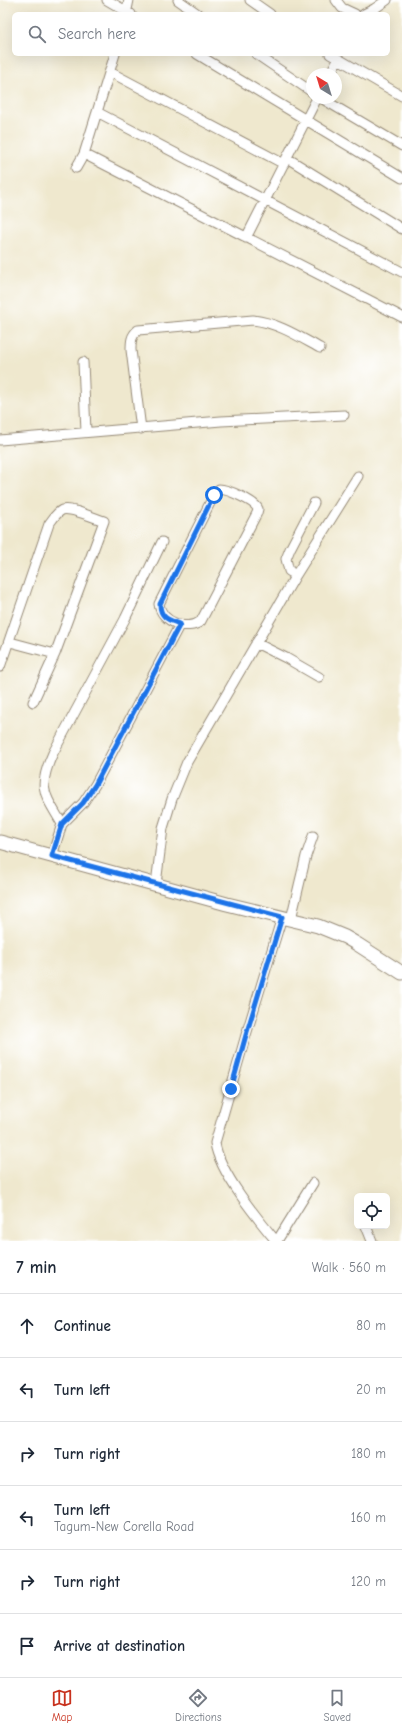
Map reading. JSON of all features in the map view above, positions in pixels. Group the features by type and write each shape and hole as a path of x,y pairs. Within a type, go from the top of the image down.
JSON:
{"main road":[{"path":"0,842 318,926 345,937 371,952 402,973"}],"street":[{"path":"107,0 126,12"},
{"path":"128,12 129,0"},
{"path":"178,0 195,12"},
{"path":"250,0 267,12"},
{"path":"336,0 342,8 351,12"},
{"path":"369,12 387,0"},
{"path":"76,168 84,154 114,56"},
{"path":"200,56 402,178"},
{"path":"259,56 306,88"},
{"path":"331,68 334,56 402,96"},
{"path":"110,72 285,161 402,229"},
{"path":"246,238 315,104"},
{"path":"331,104 402,146"},
{"path":"97,112 402,272"},
{"path":"84,154 402,317"},
{"path":"140,429 131,350 131,339 138,330 253,320 268,322 287,330 320,348"},
{"path":"84,362 86,432"},
{"path":"0,440 221,421 344,415"},
{"path":"156,884 163,828 186,762 296,575 358,476"},
{"path":"221,489 254,503 258,509 257,513 202,621 197,625 192,626 180,624 167,620 160,611 160,604 216,491 221,489"},
{"path":"296,575 289,571 286,559 314,503"},
{"path":"0,667 10,642 49,524 54,516 60,511 68,509 104,521 55,654 32,702"},
{"path":"62,824 49,802 44,789 43,780 46,769 53,753 125,619 162,542"},
{"path":"52,856 62,824 83,803 95,785 180,624"},
{"path":"10,642 55,654"},
{"path":"256,642 319,677"},
{"path":"313,836 287,918 246,1035 215,1143 220,1161 237,1190 276,1241 313,1183"},
{"path":"367,1229 372,1241"}],"route":[{"path":"214,495 160,604 160,611 167,620 180,624 95,785 83,803 62,824 52,856 227,904 282,917 231,1089"}]}
